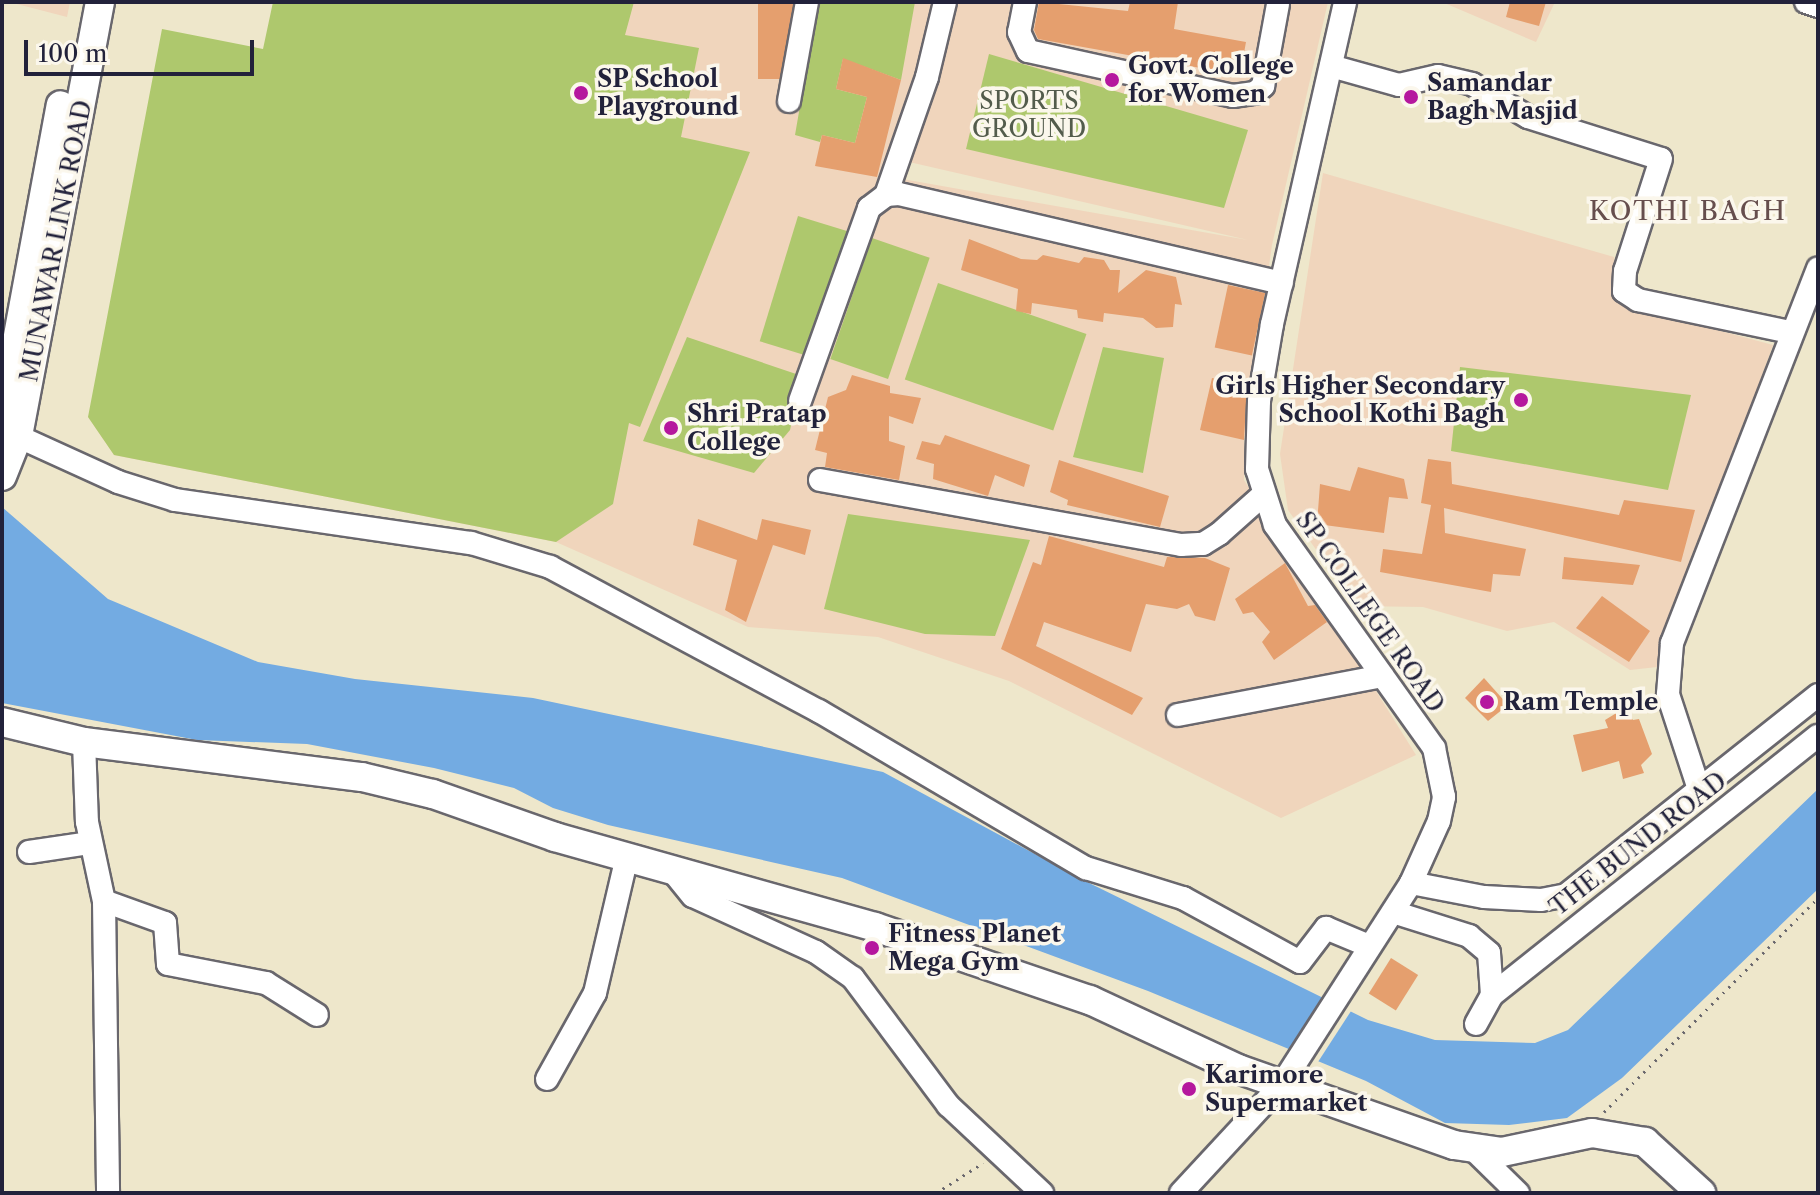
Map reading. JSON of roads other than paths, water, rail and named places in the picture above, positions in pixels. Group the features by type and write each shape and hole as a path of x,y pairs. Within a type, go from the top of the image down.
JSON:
{"main road":[{"name":"MUNAWAR LINK ROAD","path":"2,476 6,423 80,2"},
{"name":"MUNAWAR LINK ROAD","path":"6,423 100,2"},
{"path":"2,722 84,742 362,777 433,794 627,857 875,927 1090,1000 1203,1055 1286,1076 1473,1149 1522,1150 1592,1133 1645,1142 1701,1193"}],"street":[{"path":"789,101 807,2"},
{"path":"886,195 927,77 945,2"},
{"path":"1025,2 1019,32 1028,51 1233,96 1263,86 1278,4"},
{"name":"SP COLLEGE ROAD","path":"1181,1193 1286,1076 1411,883 1439,821 1442,771 1434,748 1275,525 1257,469 1259,401 1345,2"},
{"path":"1806,2 1818,6"},
{"path":"1331,66 1399,85 1438,76 1472,84 1528,117 1661,159 1625,271 1624,291 1638,300 1790,332"},
{"path":"800,401 869,208 886,195 899,194 1282,283"},
{"path":"1698,786 1668,694 1672,643 1790,332 1818,268"},
{"path":"6,423 118,482 175,500 471,543 550,567 819,711 1086,868 1183,898 1300,962 1326,928 1369,946"},
{"path":"820,480 1181,545 1203,544 1263,495"},
{"path":"1178,715 1382,676"},
{"path":"1411,883 1484,897 1541,900 1566,895 1698,786 1818,695"},
{"name":"THE BUND ROAD","path":"1492,995 1818,736"},
{"path":"84,742 90,843 104,901 108,1193"},
{"path":"29,852 90,843"},
{"path":"547,1079 595,993 627,857"},
{"path":"670,868 693,896 816,952 853,978 929,1083 996,1154 1042,1193"},
{"path":"104,901 165,923 168,964 266,983 317,1015"},
{"path":"1393,912 1483,944 1492,963 1492,995 1476,1024"},
{"path":"1473,1149 1518,1193"}],"water":[{"path":"2,507 108,599 258,662 355,679 533,698 883,772 1081,879 1368,1020 1435,1040 1535,1043 1568,1030 1818,789 1818,889 1622,1078 1567,1118 1509,1125 1445,1123 1366,1081 1148,991 842,878 608,825 553,808 514,788 434,768 307,744 197,740 2,703"}],"place":[{"name":"Govt. College for Women","path":"1112,80"},
{"name":"SP School Playground","path":"581,93"},
{"name":"Samandar Bagh Masjid","path":"1411,97"},
{"name":"Girls Higher Secondary School Kothi Bagh","path":"1521,400"},
{"name":"Shri Pratap College","path":"671,428"},
{"name":"Ram Temple","path":"1487,702"},
{"name":"Fitness Planet Mega Gym","path":"872,948"},
{"name":"Karimore Supermarket","path":"1189,1089"}],"district":[{"name":"KOTHI BAGH","path":"1688,212"}],"park label":[{"name":"SPORTS GROUND","path":"1029,115"}]}
